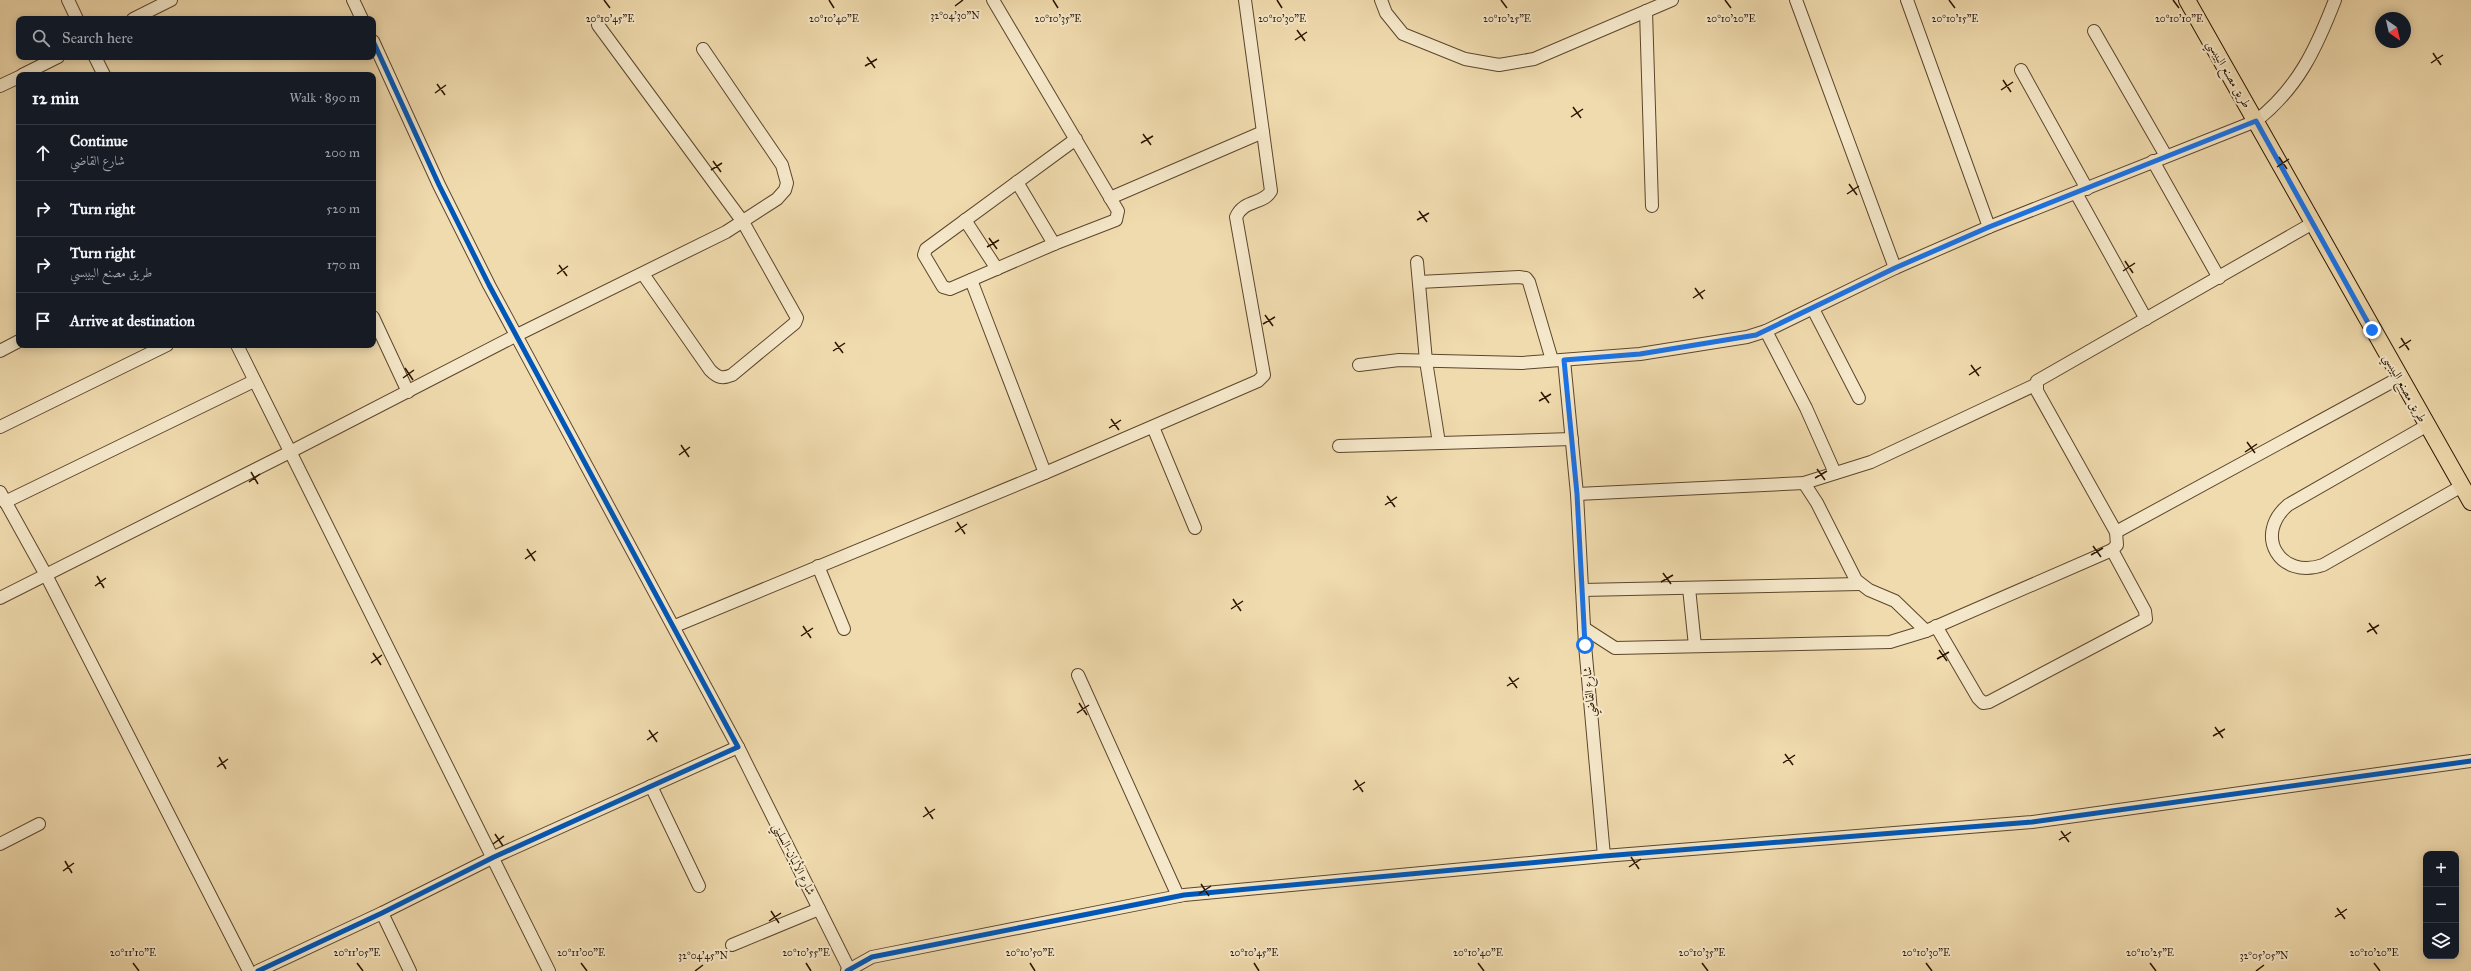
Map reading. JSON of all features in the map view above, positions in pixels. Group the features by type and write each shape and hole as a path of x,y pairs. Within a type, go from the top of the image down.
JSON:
{"main road":[{"name":"طريق مصنع البيبسي","path":"2187,0 2426,426 2471,502"}],"street":[{"path":"68,0 76,16"},
{"path":"139,16 170,0"},
{"path":"353,0 361,16"},
{"path":"993,0 1076,138 1118,211 1116,220 1054,244 950,289 943,287 924,255 926,249 1076,138"},
{"path":"675,626 1153,427 1258,381 1264,375 1236,217 1245,205 1265,197 1270,191 1245,0"},
{"path":"1381,0 1386,13 1403,34 1466,59 1499,65 1534,59 1672,0"},
{"path":"1796,0 1895,268"},
{"path":"1907,0 1989,227"},
{"path":"1359,365 1399,360 1522,363 1640,354 1752,336 1766,331 1895,268 1989,227 2256,121 2274,106 2312,56 2335,0"},
{"path":"1646,11 1652,206"},
{"path":"598,25 743,222 794,308 797,318 795,323 732,374 724,378 717,377 710,370 643,274"},
{"path":"2094,31 2166,156"},
{"name":"شارع الألبان-السليني","path":"376,47 440,185 517,335 675,626 738,747 849,971"},
{"path":"0,598 408,392 517,335 643,274 743,222 777,199 785,190 787,183 782,165 703,49"},
{"path":"28,72 52,60"},
{"path":"96,60 102,72"},
{"path":"2021,70 2146,319"},
{"path":"0,86 16,78"},
{"path":"1110,198 1263,132"},
{"path":"2153,161 2219,278"},
{"path":"1017,182 1054,244"},
{"path":"966,220 997,269"},
{"path":"1577,494 1804,483 1835,472 1871,462 2035,386 2042,377 2219,278 2313,223"},
{"path":"1417,262 1426,361 1439,443"},
{"name":"شارع القاضي","path":"1419,282 1519,277 1526,278 1529,282 1558,360 1572,439 1577,494 1584,628 1604,856"},
{"path":"972,280 1045,473"},
{"path":"1813,309 1859,398"},
{"path":"376,323 408,392"},
{"path":"1766,331 1806,408 1835,472"},
{"path":"0,351 16,343"},
{"path":"0,427 162,348"},
{"path":"238,348 494,857 549,971"},
{"path":"2116,532 2399,378"},
{"path":"249,971 46,575 3,497 254,381"},
{"path":"1584,628 1615,648 1890,642 1931,629 2112,550 2117,545 2116,532 2035,386"},
{"path":"2426,426 2288,505 2278,514 2272,525 2271,538 2276,551 2284,562 2297,568 2311,569 2323,565 2462,486"},
{"path":"1153,427 1195,528"},
{"path":"1340,446 1572,439"},
{"path":"1804,483 1860,584"},
{"path":"1582,590 1860,584 1895,601 1931,629 1978,698 1984,703 1989,702 2146,619 2145,611 2112,550"},
{"path":"818,566 844,629"},
{"path":"1689,588 1695,646"},
{"path":"1078,675 1124,772 1178,896"},
{"path":"258,971 382,913 494,857 738,747"},
{"path":"849,971 872,957 1178,896 1604,856 2032,822 2471,761"},
{"path":"651,786 699,886"},
{"path":"0,844 39,824"},
{"path":"732,945 819,910"},
{"path":"382,913 410,971"}],"cycle path":[{"path":"258,971 382,913 494,857 738,747 489,285 439,185 376,48"},
{"path":"847,971 872,957 1184,895 1604,856 2032,822 2471,761"}],"route":[{"path":"1585,645 1577,494 1564,360 1640,354 1756,335 1813,309 1895,268 1989,227 2256,121 2372,330"}]}
